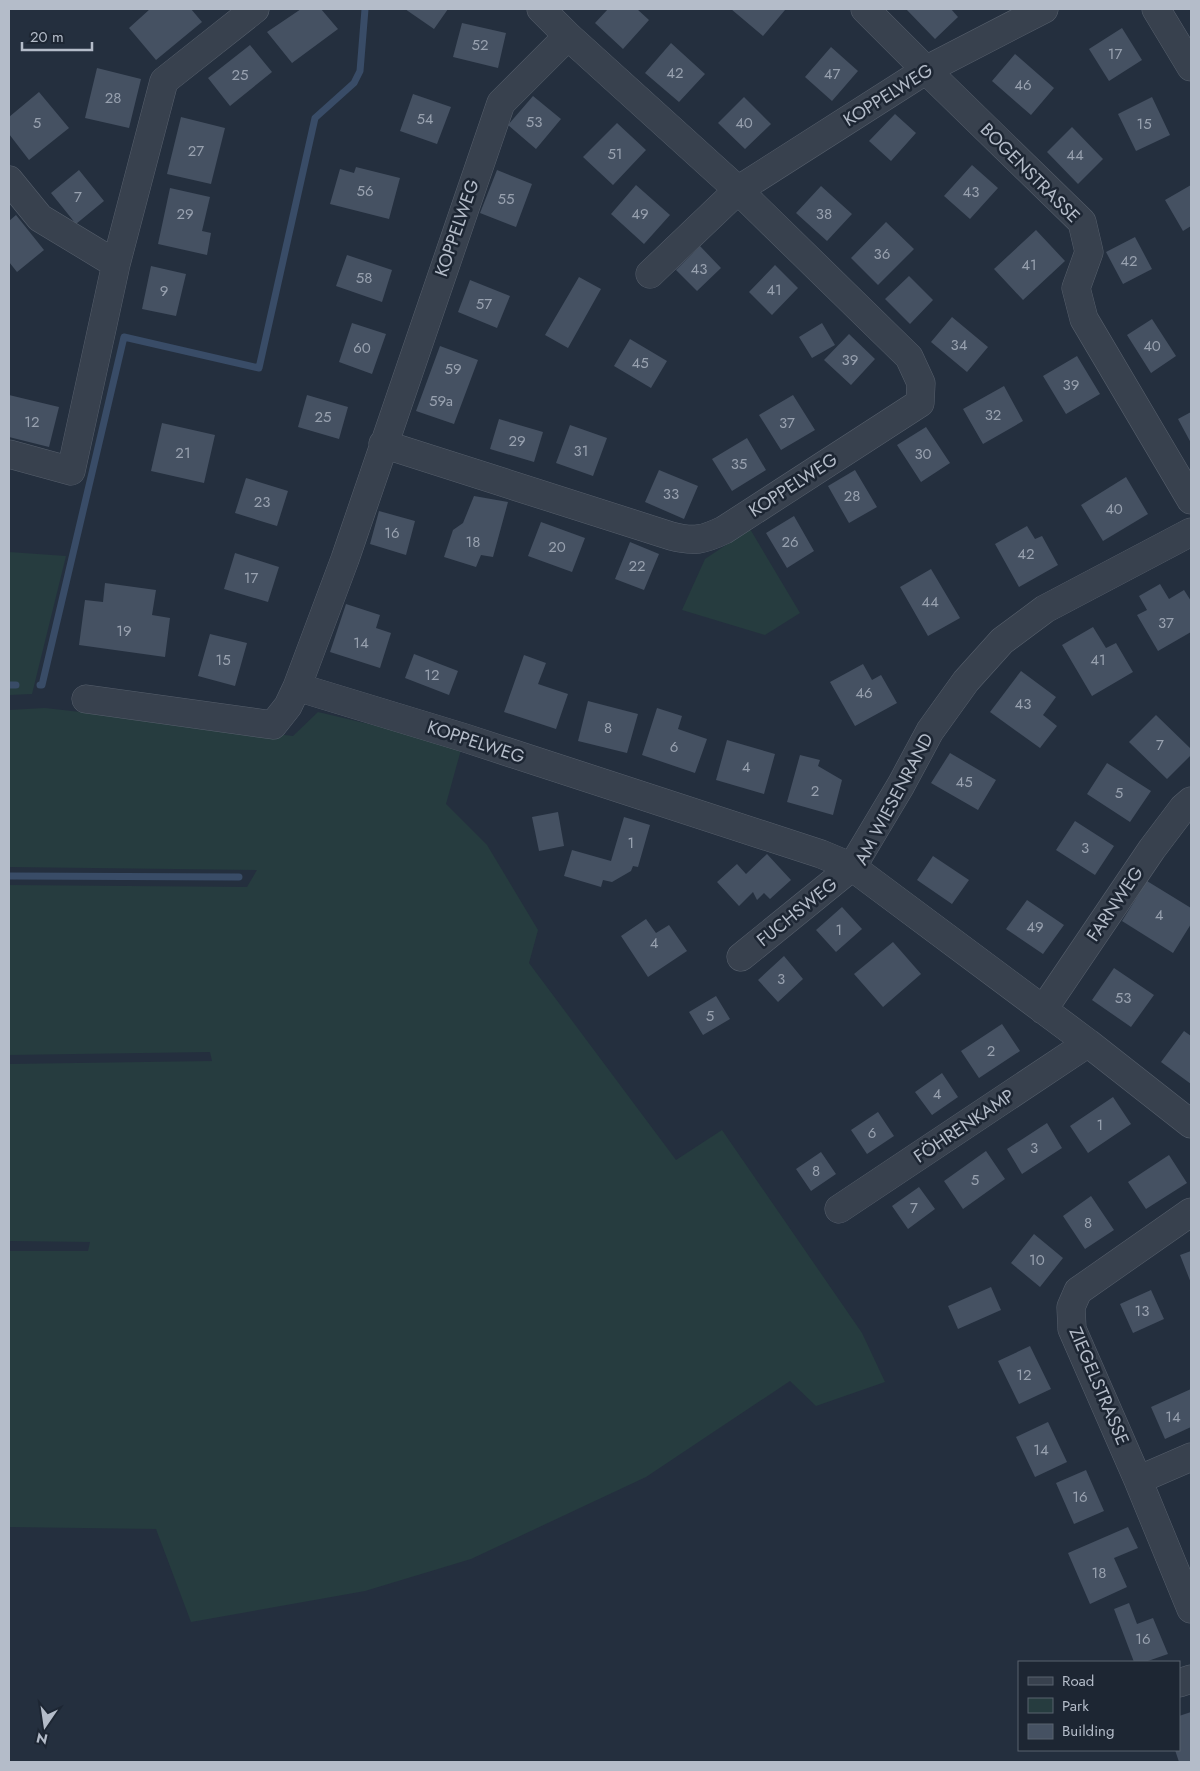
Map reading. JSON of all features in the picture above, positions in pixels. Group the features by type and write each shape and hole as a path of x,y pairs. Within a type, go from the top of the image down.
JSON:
{"street":[{"path":"9,454 71,471 116,264 164,81 255,9"},
{"name":"KOPPELWEG","path":"383,444 671,536 686,540 706,539 724,530 920,403 921,383 909,357 738,190 568,36 541,9"},
{"name":"BOGENSTRASSE","path":"865,9 1082,222 1089,252 1076,288 1084,319 1191,500"},
{"name":"KOPPELWEG","path":"650,274 738,190 926,70 1044,9"},
{"path":"1156,9 1191,67"},
{"name":"KOPPELWEG","path":"86,699 273,725 288,706 297,687 345,559 501,102 568,36"},
{"path":"9,180 40,218 116,264"},
{"name":"AM WIESENRAND","path":"1191,532 1045,609 1002,641 966,681 930,731 901,785 852,867 1088,1043 1191,1124"},
{"name":"KOPPELWEG","path":"297,687 474,741 821,854 852,867"},
{"name":"FARNWEG","path":"1043,1010 1152,849 1191,801"},
{"name":"FUCHSWEG","path":"741,957 852,867"},
{"name":"FÖHRENKAMP","path":"839,1209 1088,1043"},
{"name":"ZIEGELSTRASSE","path":"1191,1212 1078,1291 1070,1307 1072,1329 1138,1480 1191,1609"},
{"path":"1138,1480 1191,1457"}],"green space":[{"path":"750,529 800,613 765,635 682,610 705,559"},
{"path":"9,552 66,556 32,694 9,695"},
{"path":"45,708 293,736 318,712 462,746 446,804 487,845 538,930 529,963 676,1160 722,1130 862,1333 885,1382 816,1406 790,1381 646,1477 471,1559 365,1591 191,1622 156,1529 9,1527 9,1251 88,1251 90,1242 9,1241 9,1064 212,1061 210,1052 9,1055 9,885 247,887 257,870 9,867 9,710"}],"building":[{"path":"150,9 191,9 202,22 156,60 129,28"},
{"path":"301,9 321,9 338,29 292,63 267,32"},
{"path":"405,9 448,9 434,29"},
{"path":"608,9 637,9 649,20 623,49 595,23"},
{"path":"731,9 783,9 785,10 763,36"},
{"path":"906,9 951,9 958,17 935,39"},
{"path":"462,23 506,33 498,68 453,57"},
{"path":"1122,28 1142,60 1109,81 1089,49"},
{"path":"671,43 705,74 679,102 645,73"},
{"path":"250,45 272,72 230,106 208,78"},
{"path":"831,47 858,71 832,101 805,77"},
{"path":"1015,54 1054,88 1031,115 992,81"},
{"path":"97,68 141,79 129,128 85,118"},
{"path":"39,92 69,128 29,160 9,134 9,117"},
{"path":"413,94 451,107 437,144 400,131"},
{"path":"533,96 561,119 536,149 508,125"},
{"path":"744,97 771,124 745,149 718,123"},
{"path":"1152,97 1170,135 1136,151 1118,114"},
{"path":"895,114 916,133 891,161 869,141"},
{"path":"181,117 225,128 211,184 167,174"},
{"path":"617,123 646,150 613,185 583,157"},
{"path":"1072,127 1103,159 1078,184 1047,152"},
{"path":"972,165 998,188 970,219 944,196"},
{"path":"356,167 400,178 389,219 330,204 340,169 354,173"},
{"path":"79,170 104,201 76,224 51,193"},
{"path":"497,170 532,184 516,227 480,213"},
{"path":"636,185 670,215 644,244 611,214"},
{"path":"1191,185 1191,226 1183,231 1165,200"},
{"path":"821,186 852,214 827,241 796,213"},
{"path":"170,188 210,197 202,231 211,233 207,255 158,244"},
{"path":"16,215 44,250 17,272 9,262 9,221"},
{"path":"886,222 914,249 878,285 851,258"},
{"path":"1036,230 1065,261 1023,300 994,269"},
{"path":"1135,237 1152,269 1123,284 1106,252"},
{"path":"700,246 721,268 697,291 676,270"},
{"path":"347,255 392,270 382,302 336,286"},
{"path":"775,265 798,288 772,315 749,292"},
{"path":"151,266 186,274 176,316 142,309"},
{"path":"909,276 933,300 910,324 885,299"},
{"path":"579,277 601,289 568,348 545,335"},
{"path":"470,280 510,296 497,328 458,312"},
{"path":"952,317 988,347 967,372 931,342"},
{"path":"1152,319 1176,356 1151,373 1127,335"},
{"path":"352,323 386,334 372,374 339,362"},
{"path":"822,323 835,345 812,358 799,337"},
{"path":"849,334 875,359 851,385 824,360"},
{"path":"630,339 667,361 651,388 614,366"},
{"path":"440,346 478,360 454,424 416,411"},
{"path":"1077,356 1100,394 1066,414 1043,376"},
{"path":"1004,386 1023,421 983,444 963,409"},
{"path":"9,395 59,407 49,447 9,437"},
{"path":"307,395 348,407 339,439 298,427"},
{"path":"793,395 815,430 781,450 759,415"},
{"path":"1191,412 1191,443 1178,419"},
{"path":"499,419 543,432 534,462 490,449"},
{"path":"162,423 215,435 204,483 151,471"},
{"path":"570,425 607,438 593,476 556,463"},
{"path":"926,427 950,463 921,482 897,445"},
{"path":"747,438 766,470 732,491 712,459"},
{"path":"659,470 698,486 684,519 645,502"},
{"path":"855,470 877,507 849,523 828,486"},
{"path":"1126,477 1148,514 1103,541 1081,505"},
{"path":"246,478 288,491 277,526 235,513"},
{"path":"474,496 508,502 493,557 481,555 476,567 444,557 453,530 463,523"},
{"path":"379,511 415,521 406,555 370,544"},
{"path":"794,516 814,551 787,568 766,533"},
{"path":"541,522 585,538 572,572 528,556"},
{"path":"1027,526 1035,539 1042,536 1058,565 1019,587 995,544"},
{"path":"630,542 659,554 644,590 615,579"},
{"path":"235,553 279,567 268,602 224,589"},
{"path":"931,569 960,618 928,636 900,587"},
{"path":"105,583 156,590 152,615 170,618 165,657 79,645 85,600 103,602"},
{"path":"1160,584 1169,599 1184,590 1191,601 1191,632 1158,651 1137,615 1147,610 1139,596"},
{"path":"346,604 380,615 376,628 391,633 380,668 330,652"},
{"path":"1093,627 1106,648 1116,643 1133,672 1092,696 1062,645"},
{"path":"210,634 247,643 235,686 198,676"},
{"path":"414,654 458,671 449,695 405,678"},
{"path":"524,655 546,663 538,684 568,694 556,729 504,712"},
{"path":"863,664 872,680 881,675 897,703 855,726 830,682"},
{"path":"1021,671 1056,697 1043,715 1057,726 1040,748 990,712"},
{"path":"588,701 638,714 627,753 578,741"},
{"path":"657,708 682,716 678,729 707,739 695,773 642,755"},
{"path":"1156,715 1191,749 1191,755 1167,779 1129,742"},
{"path":"727,740 775,754 764,794 716,780"},
{"path":"950,753 996,780 978,810 931,783"},
{"path":"800,755 820,760 818,766 842,780 833,815 787,802"},
{"path":"1107,763 1151,791 1130,822 1087,794"},
{"path":"558,812 564,846 539,851 532,817"},
{"path":"624,817 650,825 638,867 633,866 631,871 612,882 603,880 601,887 564,876 572,850 611,861"},
{"path":"1075,821 1114,846 1095,875 1056,850"},
{"path":"767,854 791,880 770,899 764,893 757,900 753,892 739,906 717,882 737,864 746,874"},
{"path":"933,856 969,880 952,904 917,880"},
{"path":"1147,881 1191,908 1191,924 1173,953 1122,921"},
{"path":"1027,900 1064,925 1043,954 1006,929"},
{"path":"842,907 862,929 836,952 816,930"},
{"path":"646,919 656,933 669,925 687,951 648,977 621,936"},
{"path":"893,942 921,974 883,1007 854,974"},
{"path":"784,956 803,979 778,1002 758,980"},
{"path":"1114,968 1154,995 1131,1027 1092,1000"},
{"path":"716,996 730,1019 703,1035 689,1012"},
{"path":"1002,1024 1020,1051 979,1078 961,1051"},
{"path":"1184,1031 1191,1036 1191,1084 1161,1062"},
{"path":"942,1073 958,1097 932,1115 915,1092"},
{"path":"1113,1097 1131,1124 1088,1153 1070,1126"},
{"path":"878,1112 894,1136 867,1154 851,1130"},
{"path":"1047,1123 1062,1148 1022,1174 1007,1149"},
{"path":"986,1151 1005,1179 963,1209 944,1181"},
{"path":"821,1152 836,1174 811,1191 796,1169"},
{"path":"1169,1155 1187,1183 1146,1209 1128,1182"},
{"path":"919,1187 935,1209 908,1229 892,1206"},
{"path":"1091,1196 1114,1230 1085,1249 1063,1216"},
{"path":"1034,1234 1063,1258 1040,1287 1011,1263"},
{"path":"1191,1251 1191,1283 1180,1255"},
{"path":"991,1287 1001,1310 958,1329 948,1306"},
{"path":"1151,1290 1164,1319 1133,1333 1120,1304"},
{"path":"1030,1346 1051,1389 1019,1404 998,1361"},
{"path":"1191,1389 1191,1427 1165,1439 1151,1407"},
{"path":"1048,1422 1067,1462 1035,1477 1016,1437"},
{"path":"1086,1470 1104,1511 1074,1524 1056,1483"},
{"path":"1128,1527 1138,1548 1114,1558 1127,1587 1090,1604 1068,1553"},
{"path":"1129,1603 1137,1624 1153,1618 1168,1654 1148,1661 1134,1661 1114,1609"},
{"path":"1191,1712 1191,1761 1179,1762 1175,1751 1180,1751 1180,1716"}],"waterway":[{"path":"40,685 42,685 124,337 259,368 315,118 354,83 360,71 365,9"},
{"path":"9,685 16,685"},
{"path":"9,876 239,877"}]}
